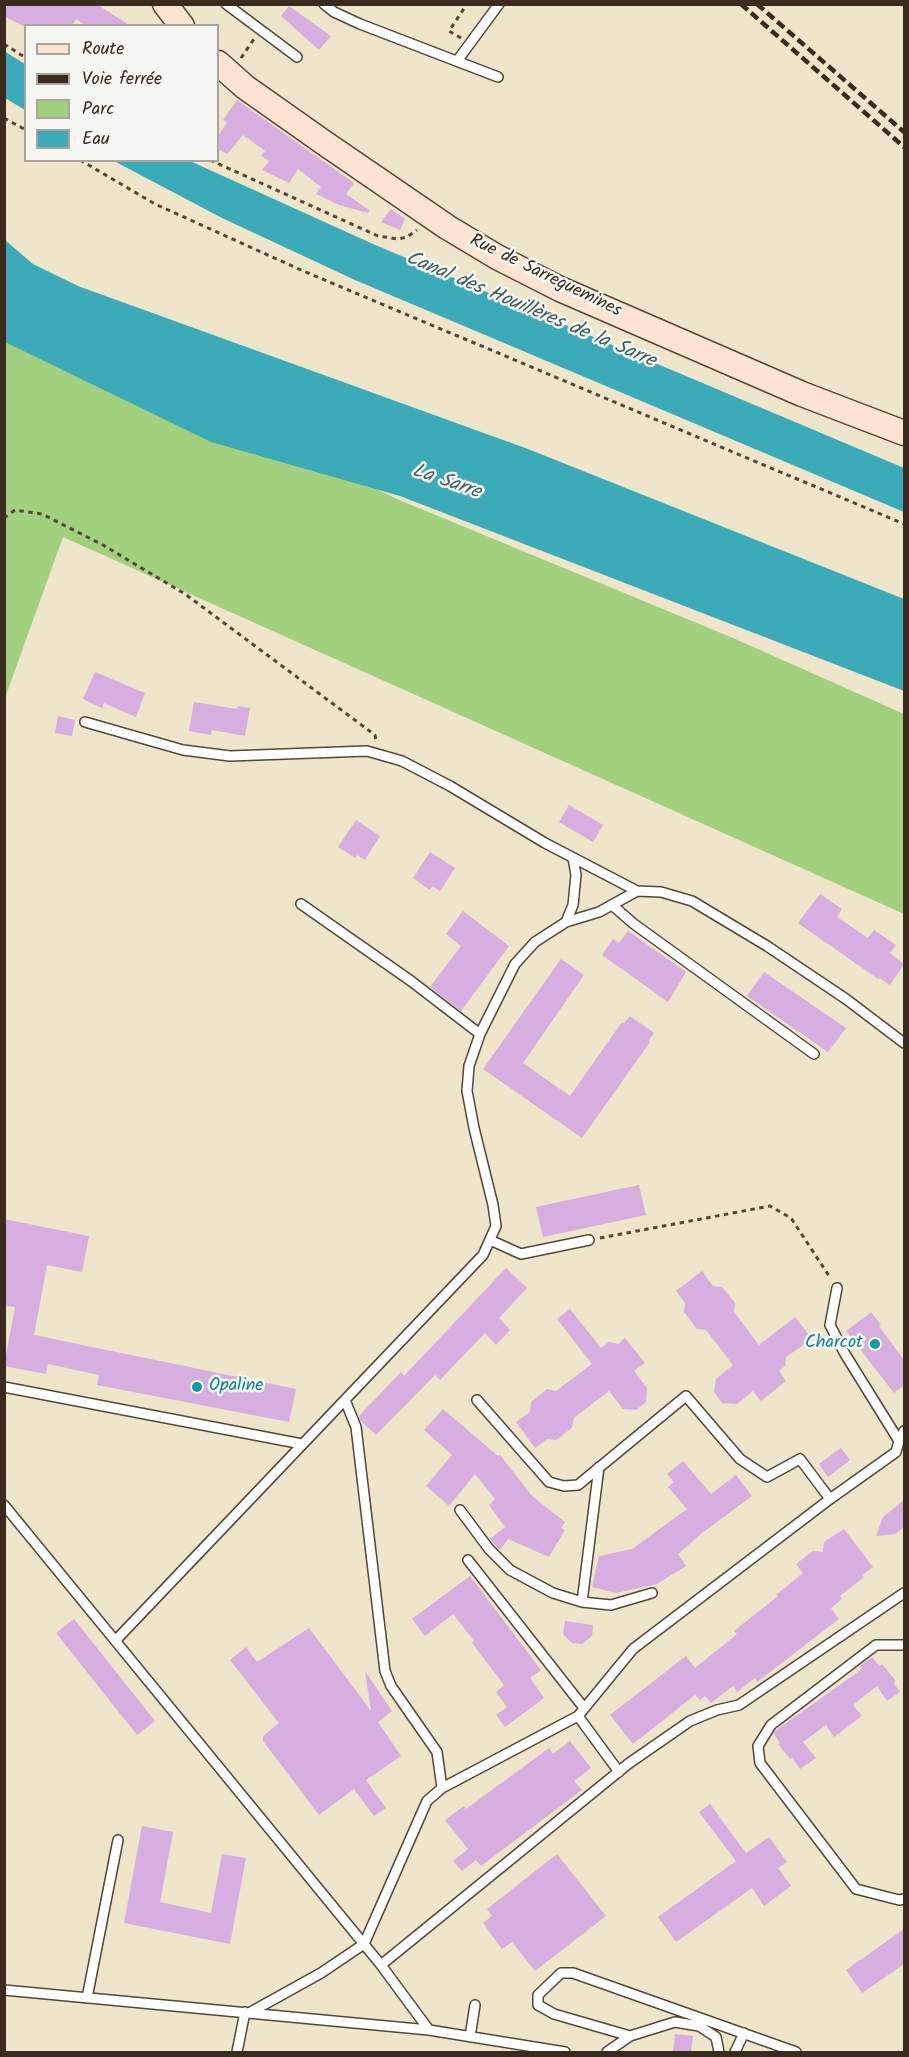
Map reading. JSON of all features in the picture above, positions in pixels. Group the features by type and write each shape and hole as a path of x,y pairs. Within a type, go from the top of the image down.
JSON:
{"street":[{"path":"165,4 180,24"},
{"name":"Rue de Sarreguemines","path":"224,68 265,101 433,218 497,257 560,289 802,394 904,433"}],"lane":[{"path":"226,4 297,57"},
{"path":"324,4 334,12 360,24 498,77"},
{"path":"457,61 499,4"},
{"path":"85,722 183,750 230,756 367,751 402,761 450,786 545,843 637,891 661,892 692,901 787,959 846,999 904,1043"},
{"path":"566,922 573,905 576,875 573,858"},
{"path":"116,1640 462,1280 483,1255 496,1226 467,1091 469,1066 480,1034 515,964 535,942 566,922 599,912 637,891"},
{"path":"301,904 411,981 480,1034"},
{"path":"612,905 634,924 814,1054"},
{"path":"490,1240 521,1254 589,1240"},
{"path":"237,2052 247,2012 321,1973 364,1944 427,1800 442,1788 578,1716 633,1649 830,1499 900,1454 898,1441 844,1354 830,1325 837,1288"},
{"path":"4,1386 302,1444"},
{"path":"477,1400 549,1482 564,1486 578,1485 686,1396 740,1459 767,1477 800,1460 830,1499"},
{"path":"345,1400 356,1427 385,1671 391,1686 437,1752 442,1788"},
{"path":"898,1441 904,1431"},
{"path":"582,1602 599,1467"},
{"path":"4,1505 364,1944 429,2030"},
{"path":"460,1510 489,1549 510,1570 553,1593 582,1602 611,1605 651,1593"},
{"path":"468,1560 584,1708"},
{"path":"381,1965 619,1772 690,1721 717,1710 739,1705 904,1593"},
{"path":"904,1645 876,1646 771,1725 758,1746 760,1763 856,1889 899,1900 904,1899"},
{"path":"578,1716 619,1772"},
{"path":"87,1998 118,1840"},
{"path":"630,2036 554,2014 538,2005 538,1995 561,1973 573,1972 796,2052"},
{"path":"4,1990 429,2030 565,2052"},
{"path":"470,2037 475,2005"},
{"path":"607,2052 630,2036 675,2022 699,2026 716,2037 719,2052"},
{"path":"735,2052 744,2033"}],"path":[{"path":"467,4 449,31 471,43"},
{"path":"224,68 260,30"},
{"path":"4,44 24,57"},
{"path":"4,117 24,128"},
{"path":"83,162 155,204 301,270 904,524"},
{"path":"214,162 378,236 398,239 407,237 433,218"},
{"path":"4,518 15,510 42,514 103,545 185,594 375,735 380,755"},
{"path":"589,1240 770,1206 791,1218 837,1288"}],"green space":[{"path":"5,308 397,499 733,638 904,714 904,914 63,537 5,698"}],"water":[{"path":"4,51 24,63 24,109 5,98"},
{"name":"Canal des Houillères de la Sarre","path":"116,162 192,162 373,244 904,468 904,512 355,280 222,218"},
{"name":"La Sarre","path":"5,240 33,264 78,286 528,449 904,599 904,691 400,496 211,442 5,342"}],"building":[{"path":"4,4 96,4 128,24 84,24 76,19 73,24 24,24 23,26 4,16"},
{"path":"289,6 331,36 319,50 281,16"},
{"path":"237,100 354,183 346,194 369,210 368,213 339,205 316,194 321,187 298,169 289,183 262,170 269,161 261,156 265,151 243,135 227,154 219,150 219,135 227,123 223,120"},
{"path":"391,209 405,219 400,230 381,222"},
{"path":"95,672 145,693 136,717 104,703 102,708 83,699"},
{"path":"194,702 237,709 238,706 250,708 245,736 212,730 211,735 189,731"},
{"path":"58,716 75,720 72,736 55,733"},
{"path":"569,805 603,825 593,842 559,822"},
{"path":"356,820 380,836 365,860 357,855 355,858 338,847"},
{"path":"430,852 455,868 440,891 432,886 430,890 413,878"},
{"path":"820,894 842,909 837,917 868,938 874,930 896,945 890,953 904,964 890,985 798,923"},
{"path":"463,911 509,946 461,1011 430,987 461,946 446,934"},
{"path":"628,931 686,972 668,1002 602,955 613,939 619,943"},
{"path":"561,959 584,975 523,1063 570,1096 622,1022 624,1023 630,1016 654,1033 582,1138 483,1069"},
{"path":"764,972 846,1028 828,1052 747,996"},
{"path":"639,1185 646,1215 543,1237 536,1207"},
{"path":"4,1219 89,1236 82,1272 47,1265 34,1335 296,1389 289,1422 97,1385 99,1375 48,1364 46,1374 4,1366 15,1307 4,1306"},
{"path":"506,1268 527,1288 499,1318 510,1330 496,1345 485,1333 440,1380 435,1375 376,1435 360,1420 359,1416 401,1372 404,1376"},
{"path":"702,1271 713,1286 722,1287 735,1303 734,1312 759,1345 795,1317 812,1339 786,1357 785,1366 779,1371 786,1381 761,1401 753,1391 737,1404 722,1403 714,1392 716,1379 733,1365 706,1330 697,1329 684,1312 685,1303 676,1291"},
{"path":"570,1309 601,1348 609,1342 618,1344 625,1338 645,1363 634,1371 647,1388 646,1402 636,1410 623,1409 609,1391 574,1418 572,1428 556,1440 547,1439 535,1448 516,1422 530,1412 531,1402 547,1389 556,1391 592,1364 557,1319"},
{"name":"Charcot","path":"871,1312 904,1360 904,1385 894,1393 846,1331"},
{"path":"443,1409 498,1456 500,1455 532,1496 565,1522 561,1528 565,1530 549,1557 508,1539 500,1550 492,1542 490,1539 505,1527 489,1505 495,1499 475,1474 449,1506 426,1486 452,1455 424,1430"},
{"path":"841,1448 850,1460 828,1477 819,1464"},
{"path":"683,1461 711,1494 736,1475 752,1496 678,1554 686,1566 657,1584 616,1593 592,1587 599,1556 632,1549 687,1509 668,1487 674,1482 667,1474"},
{"path":"904,1500 904,1527 895,1534 876,1536 883,1517"},
{"path":"844,1529 873,1567 840,1596 842,1599 831,1608 839,1619 757,1682 755,1678 737,1692 733,1686 711,1703 705,1696 700,1700 695,1695 633,1744 610,1715 686,1656 695,1668 737,1634 734,1631 803,1573 796,1564 813,1551 823,1552 824,1542"},
{"path":"470,1576 541,1670 530,1678 544,1698 505,1727 496,1715 507,1707 496,1692 504,1685 453,1614 425,1636 412,1619"},
{"path":"74,1619 155,1721 137,1735 56,1633"},
{"path":"565,1621 593,1625 592,1636 582,1644 572,1643 563,1634"},
{"path":"309,1628 371,1711 365,1671 392,1711 378,1722 401,1756 366,1780 386,1808 374,1816 354,1789 319,1815 263,1741 263,1736 279,1723 230,1660 246,1647 257,1662"},
{"path":"872,1657 879,1666 882,1664 895,1680 894,1684 900,1692 887,1701 877,1686 853,1705 862,1716 834,1737 826,1725 803,1742 816,1758 800,1769 778,1744 780,1743 774,1734 775,1731 862,1669 860,1666"},
{"path":"570,1741 591,1768 574,1781 582,1790 481,1866 476,1860 462,1871 453,1861 468,1849 445,1820 464,1806 466,1809 549,1748 553,1754"},
{"path":"710,1804 746,1853 769,1837 787,1862 778,1868 791,1886 764,1906 752,1888 676,1942 658,1917 736,1861 699,1812"},
{"path":"142,1826 173,1832 160,1902 211,1913 222,1854 246,1858 230,1944 124,1923"},
{"path":"557,1854 606,1916 535,1971 512,1942 502,1949 483,1923 492,1916 487,1909"},
{"path":"904,1929 904,1964 862,1993 846,1970"},
{"path":"675,2034 693,2036 691,2052 673,2052"}],"railway":[{"path":"741,4 904,147"},
{"path":"757,4 904,132"}],"place":[{"name":"Charcot","path":"875,1344"},
{"name":"Opaline","path":"197,1387"}]}
